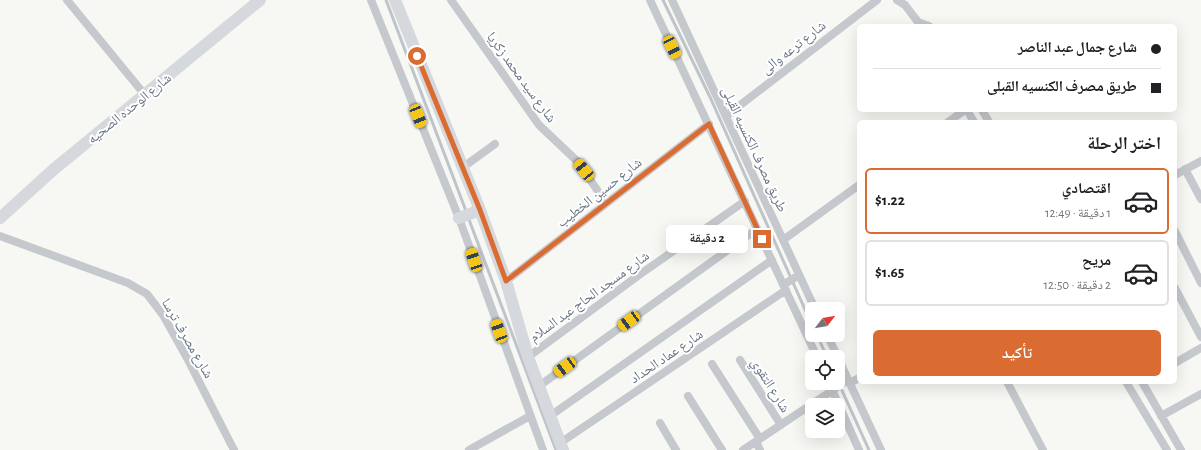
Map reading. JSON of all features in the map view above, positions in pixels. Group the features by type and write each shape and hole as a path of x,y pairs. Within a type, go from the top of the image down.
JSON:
{"street":[{"path":"67,0 144,95"},
{"name":"شارع الوحده الصحيه","path":"0,218 53,170 260,0"},
{"path":"371,0 461,217 543,450"},
{"path":"395,0 506,281 528,357 562,446"},
{"name":"شارع سيد محمد زكريا","path":"451,0 539,125 578,162 606,203"},
{"path":"650,0 745,201 813,350"},
{"name":"طريق مصرف الكنسيه القبلى","path":"672,0 812,302"},
{"name":"شارع ترعه والى","path":"726,116 877,0"},
{"path":"897,0 905,5 918,24"},
{"path":"951,120 963,112"},
{"name":"شارع حسين الخطيب","path":"506,281 709,124"},
{"path":"462,168 495,144"},
{"path":"1177,174 1201,160"},
{"path":"1185,169 1201,199"},
{"path":"783,240 857,186"},
{"name":"شارع مسجد الحاج عبد السلام","path":"528,357 639,275 745,201"},
{"path":"461,217 478,211"},
{"path":"539,386 757,229"},
{"path":"1177,235 1201,283"},
{"name":"شارع مصرف ترسا","path":"0,236 128,283 147,294 163,315 187,358 234,450"},
{"path":"550,416 772,260"},
{"name":"شارع عماد الحداد","path":"562,446 799,275"},
{"path":"1177,292 1201,337"},
{"path":"1177,362 1201,348"},
{"name":"شارع التقوي","path":"740,360 781,425"},
{"path":"712,364 758,440 760,450"},
{"path":"845,373 881,450"},
{"path":"743,450 832,391 857,379"},
{"path":"1008,384 1043,450"},
{"path":"1127,384 1166,450"},
{"path":"1143,384 1181,450"},
{"path":"832,391 859,450"},
{"path":"1161,416 1201,394"},
{"path":"688,396 722,450"},
{"path":"468,450 530,416"},
{"path":"660,423 676,450"}],"waterway":[{"path":"386,0 466,211"},
{"path":"663,0 710,97 805,309"},
{"path":"468,217 556,450"},
{"path":"820,342 824,350"},
{"path":"842,390 869,450"}],"route":[{"path":"417,56 480,210 506,281 709,124 762,239"}]}
